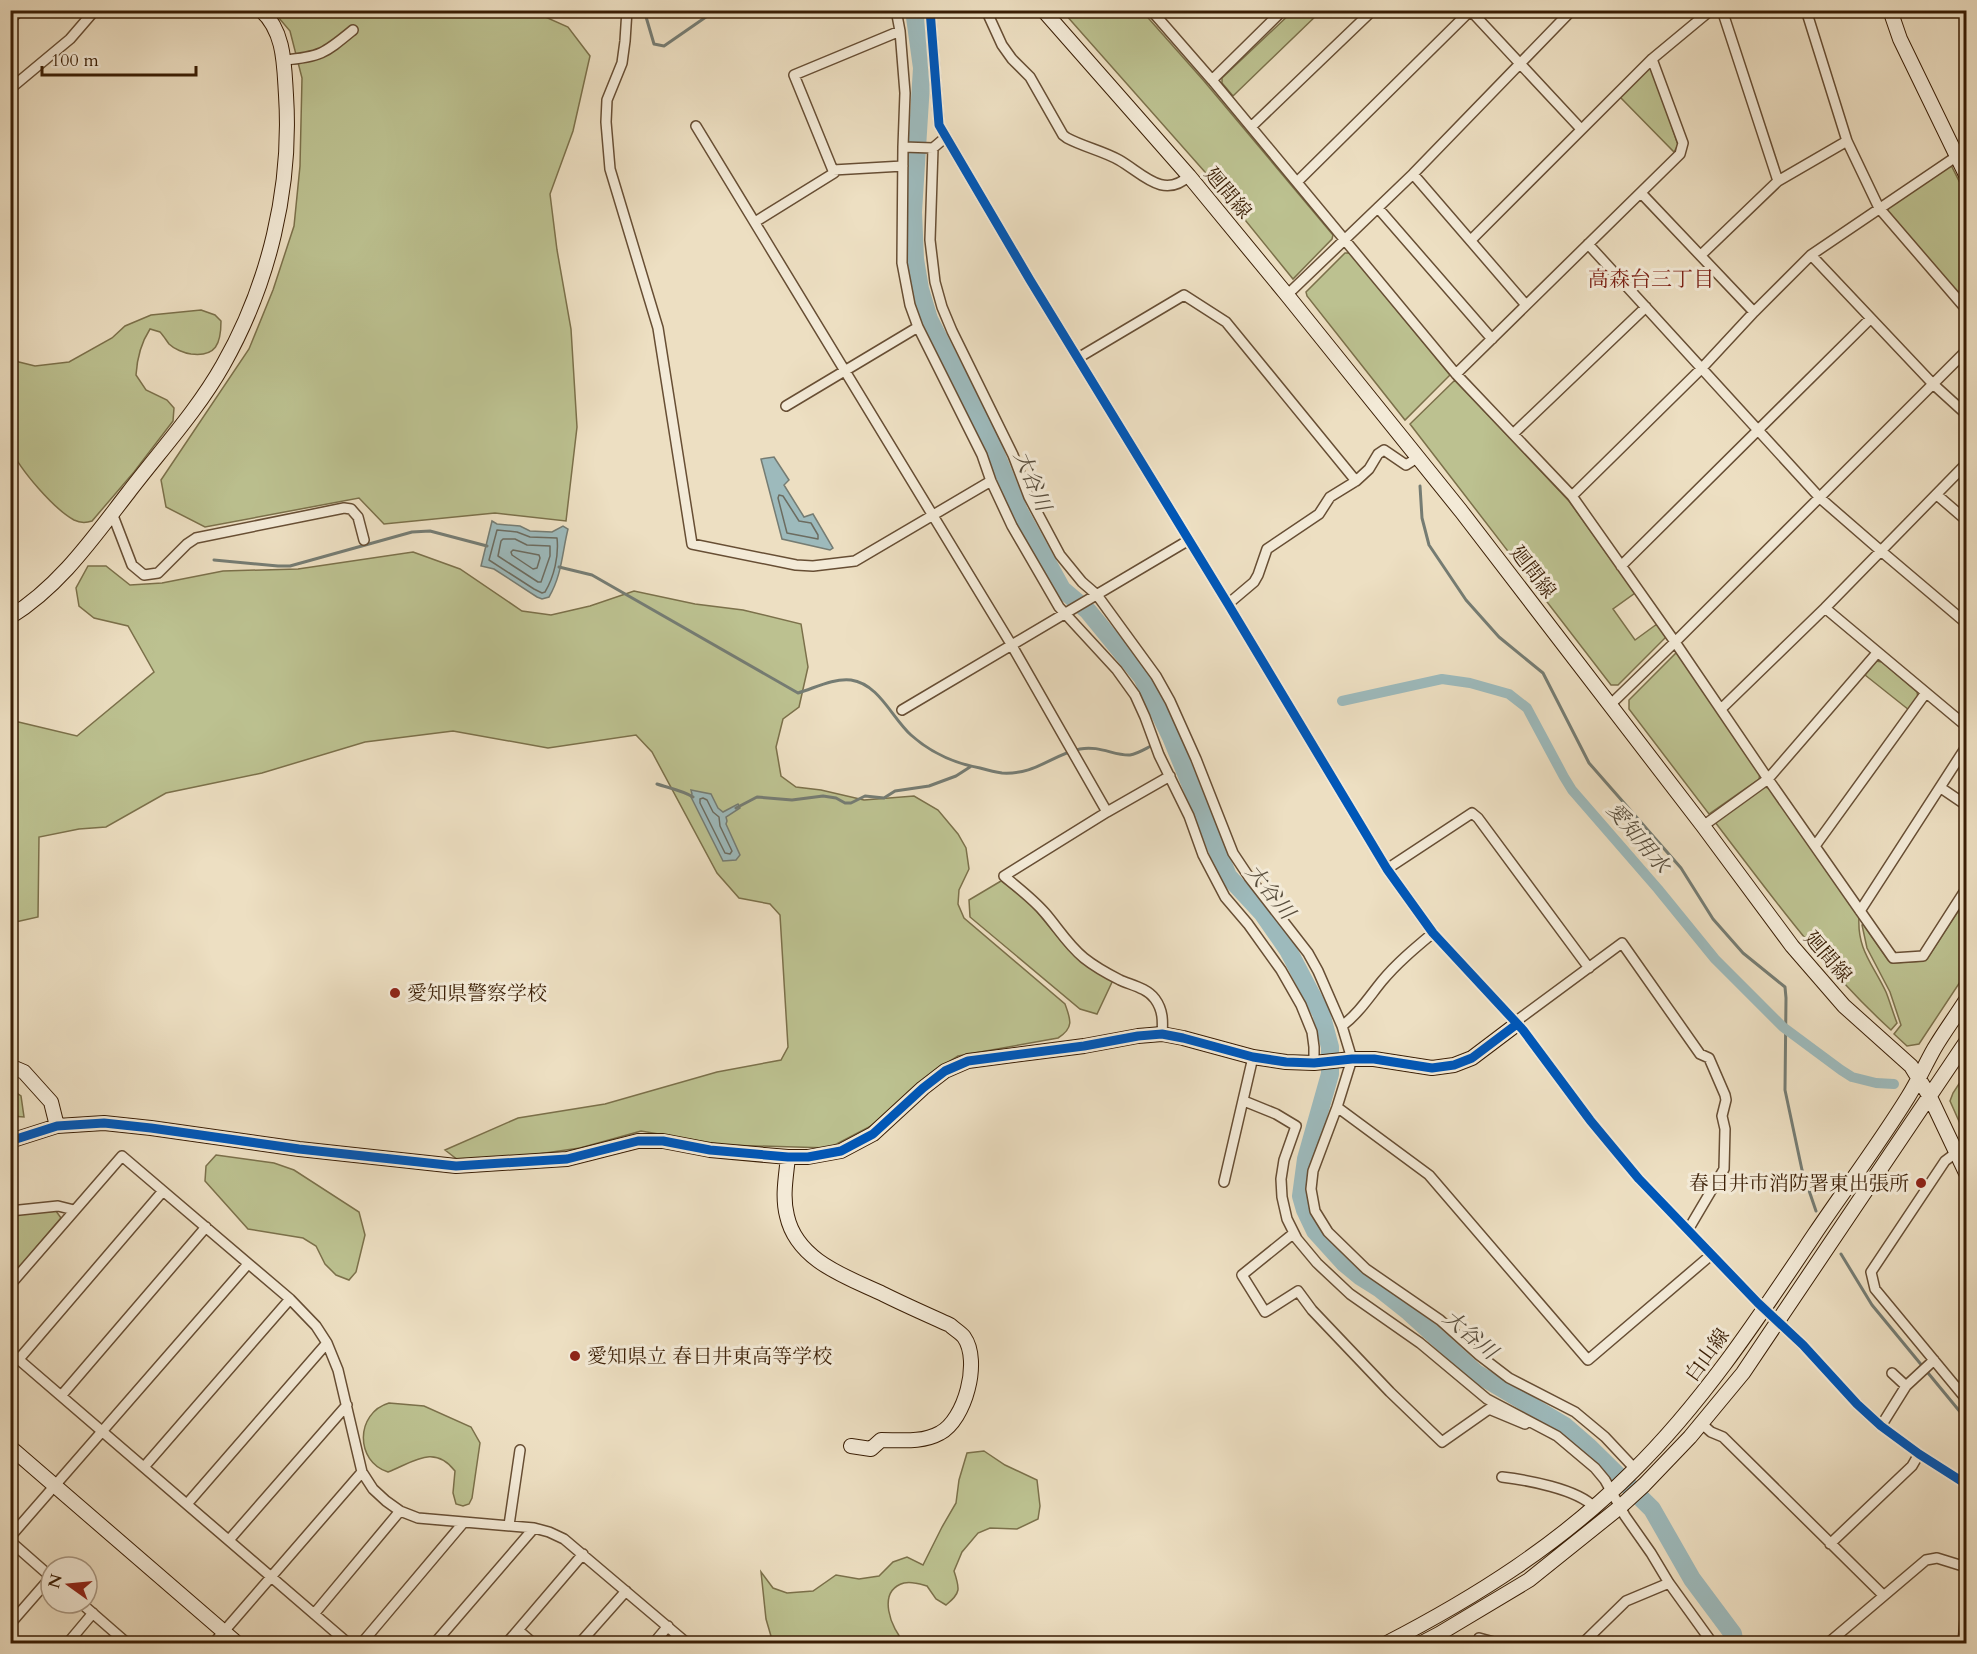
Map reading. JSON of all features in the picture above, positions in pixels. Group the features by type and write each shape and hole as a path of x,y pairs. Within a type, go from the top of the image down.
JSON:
{"street":[{"path":"10,20 20,10"},
{"path":"10,89 70,39 95,10"},
{"path":"10,617 27,607 52,586 81,554 203,397 235,341 263,274 272,245 284,171 288,128 284,60 274,27 261,10"},
{"path":"627,10 622,63 608,100 606,122 610,169 658,328 692,544 796,565 813,566 855,561 991,481"},
{"path":"896,10 905,93 902,263 910,304 918,327 982,455 991,481 1012,526 1059,607 1117,670 1135,696 1159,755 1189,816 1203,855 1225,897 1248,924 1281,970 1301,1005 1312,1032 1317,1063"},
{"path":"930,10 939,125 1387,869 1433,933 1516,1023 1613,1149 1688,1230 1881,1426 1966,1484"},
{"path":"986,10 1002,45 1030,77 1063,135 1120,160 1152,182 1170,186 1180,184 1189,176"},
{"name":"廻間線","path":"1043,10 1189,176 1468,521 1703,826 1792,946 1844,1006 1911,1066 1930,1097 1966,1173"},
{"path":"1151,10 1456,374 1572,496 1893,958 1923,956 1966,889"},
{"path":"1212,80 1283,10"},
{"path":"1251,127 1373,10"},
{"path":"1287,295 1413,174 1572,10"},
{"path":"1471,240 1652,59 1712,10"},
{"path":"1722,10 1778,181"},
{"path":"1806,10 1847,141 1879,208 1966,309"},
{"path":"1890,10 1900,39 1962,153 1966,175"},
{"path":"1297,182 1471,11 1581,129"},
{"path":"284,60 311,58 327,51 353,30"},
{"path":"755,222 834,174 794,75 900,31"},
{"path":"1456,374 1680,154 1683,143 1652,59"},
{"path":"696,126 1011,644 1107,812"},
{"path":"903,147 933,148 946,137"},
{"path":"1701,255 1778,181 1847,141"},
{"path":"933,148 930,240 934,282 942,307 1013,455 1042,525 1071,571 1094,596 1156,676 1170,700 1196,759 1233,853 1308,953 1318,970 1342,1026 1352,1059 1337,1107 1312,1171 1311,1189 1315,1211 1328,1232 1366,1269 1440,1320 1509,1378 1575,1412 1605,1437 1634,1471"},
{"path":"1572,496 1702,368 1811,255 1962,153"},
{"path":"833,170 903,166"},
{"path":"1413,174 1526,304"},
{"path":"1641,193 1754,312"},
{"path":"1378,208 1491,339"},
{"path":"1588,244 1820,498 1966,623"},
{"path":"1811,255 1933,384 1966,414"},
{"path":"1078,358 1184,294 1226,322 1356,481"},
{"path":"1513,434 1646,307"},
{"path":"1622,566 1870,319"},
{"path":"786,406 918,327"},
{"path":"1610,705 1966,351"},
{"path":"1228,604 1254,582 1267,549 1319,514 1330,497 1356,481 1369,469 1378,454 1384,450 1406,465 1417,458"},
{"path":"1721,709 1825,608 1966,464"},
{"path":"1937,495 1966,520"},
{"path":"112,513 132,565 144,575 158,573 196,538 344,508 351,509 358,517 364,540"},
{"path":"902,710 1189,540"},
{"path":"1825,608 1966,726"},
{"path":"1703,826 1768,779 1877,653"},
{"path":"1815,846 1925,694"},
{"path":"1860,911 1966,747"},
{"path":"1162,1034 1161,1009 1154,997 1143,989 1085,960 1032,899 1004,876 1170,776"},
{"path":"1941,788 1966,804"},
{"path":"1387,869 1472,813 1589,968"},
{"path":"1342,1026 1363,1008 1382,981 1404,958 1433,933"},
{"path":"10,1141 57,1126 104,1123 299,1149 456,1166 567,1159 638,1141 663,1141 710,1150 808,1157 841,1151 873,1134 945,1071 968,1061 1084,1046 1138,1036 1162,1034 1253,1057 1286,1062 1317,1063 1374,1059 1432,1068 1454,1065 1472,1058 1622,943 1700,1054 1709,1058 1725,1095 1722,1116 1725,1129 1724,1169 1688,1230"},
{"name":"白山線","path":"1385,1644 1488,1587 1543,1549 1634,1471 1697,1401 1764,1309 1908,1097 1934,1048 1966,1000"},
{"name":"白山線","path":"1420,1644 1529,1580 1642,1487 1702,1424 1743,1373 1966,1042"},
{"path":"1224,1182 1253,1057"},
{"path":"10,1066 24,1072 51,1102 57,1126"},
{"path":"1244,1101 1276,1114 1296,1126 1284,1160 1281,1179 1282,1197 1287,1219 1297,1239 1317,1263 1350,1294 1420,1343 1487,1400 1557,1436 1595,1468 1613,1490 1669,1583 1713,1644"},
{"path":"1337,1107 1428,1174 1588,1360 1712,1255"},
{"path":"1957,1152 1945,1161 1870,1272 1875,1289 1928,1366 1956,1387 1966,1399"},
{"path":"10,1285 122,1156 290,1299 316,1326 327,1343 338,1370 363,1472 373,1489 386,1502 418,1518 534,1528 564,1539 688,1644"},
{"path":"788,1157 784,1196 787,1218 804,1248 831,1270 950,1326 964,1338 971,1357 970,1376 962,1408 954,1421 942,1433 923,1440 881,1440 871,1449 851,1446"},
{"path":"19,1359 163,1191"},
{"path":"10,1211 58,1206 74,1210"},
{"path":"61,1396 206,1227"},
{"path":"1294,1233 1242,1275 1265,1312 1298,1291 1312,1310 1390,1392 1442,1442 1489,1409 1522,1424 1536,1425"},
{"path":"39,1566 10,1539 248,1264"},
{"path":"144,1467 290,1299"},
{"path":"187,1504 327,1343"},
{"path":"10,1352 349,1644"},
{"path":"1881,1426 1905,1386 1928,1366"},
{"path":"1892,1373 1905,1386"},
{"path":"1956,1387 1966,1381"},
{"path":"229,1540 347,1405"},
{"path":"1702,1424 1711,1432 1723,1437 1883,1595"},
{"path":"10,1447 238,1644"},
{"path":"509,1525 520,1450"},
{"path":"1830,1544 1912,1466 1919,1454"},
{"path":"213,1644 363,1472"},
{"path":"1502,1477 1534,1481 1586,1499 1594,1507"},
{"path":"314,1614 400,1511"},
{"path":"361,1644 464,1522"},
{"path":"434,1644 534,1528"},
{"path":"506,1644 583,1554"},
{"path":"1827,1644 1926,1560 1937,1558 1966,1567"},
{"path":"1581,1644 1620,1605 1669,1583"},
{"path":"10,1624 39,1591"},
{"path":"579,1644 626,1591"},
{"path":"1964,1644 1966,1608"},
{"path":"67,1644 91,1615"},
{"path":"95,1615 128,1644"},
{"path":"653,1644 668,1626"},
{"path":"518,1630 534,1644"},
{"path":"1479,1638 1501,1644"}],"green space":[{"path":"273,11 532,11 568,27 590,56 573,131 550,194 571,329 577,427 566,521 495,513 384,524 359,498 205,527 166,507 161,480 249,349 273,290 294,226 300,166 302,78 290,31"},
{"path":"1065,11 1142,11 1204,81 1333,235 1332,239 1293,279 1220,189 1065,14"},
{"path":"1293,11 1321,11 1233,96 1222,83 1222,78"},
{"path":"1648,69 1653,70 1678,145 1674,152 1620,97"},
{"path":"1951,165 1966,195 1966,302 1888,212 1888,208"},
{"path":"1345,253 1350,253 1450,375 1405,420 1307,296 1306,292"},
{"path":"201,310 215,315 221,321 218,342 211,351 191,354 179,350 169,344 160,332 150,329 140,351 136,375 146,390 167,400 174,408 173,421 92,521 78,522 66,515 38,488 15,458 11,449 11,357 19,362 35,366 69,362 112,338 125,326 151,315"},
{"path":"1455,380 1569,501 1635,593 1613,609 1635,640 1657,624 1666,637 1618,685 1611,685 1410,424"},
{"path":"413,552 460,569 522,611 551,615 590,606 634,591 695,604 743,610 801,624 808,667 799,707 783,719 776,747 781,776 796,787 864,800 914,796 938,810 958,834 966,848 969,869 959,890 958,904 964,918 1065,1004 1070,1019 1067,1031 1058,1038 958,1056 934,1071 871,1126 829,1148 724,1145 641,1131 580,1148 538,1154 458,1160 445,1150 518,1118 605,1104 717,1072 781,1060 788,1047 780,915 770,904 739,898 717,873 652,752 636,735 548,748 453,731 365,742 262,773 166,793 106,827 79,829 39,837 38,917 11,923 10,720 77,736 154,672 128,626 94,618 79,606 76,588 88,566 106,566 130,585 162,583 223,571 298,569"},
{"path":"1677,652 1760,773 1759,779 1709,814 1629,709 1629,700"},
{"path":"1876,661 1882,662 1917,692 1918,697 1909,710 1865,675"},
{"path":"1764,787 1769,788 1859,917 1863,948 1886,992 1897,1023 1891,1030 1820,956 1715,822"},
{"path":"1001,881 1029,902 1066,947 1113,980 1097,1014 1080,1009 970,917 969,900"},
{"path":"1966,899 1966,973 1919,1044 1907,1046 1894,1034 1901,1025 1890,992 1867,948 1862,925 1892,963 1923,961 1927,959"},
{"path":"1966,1073 1966,1137 1950,1101"},
{"path":"11,1089 21,1096 24,1117 11,1116"},
{"path":"216,1155 274,1163 294,1170 359,1212 365,1235 356,1272 349,1280 336,1275 325,1264 316,1246 303,1238 248,1229 205,1181 206,1166"},
{"path":"56,1211 61,1218 11,1277 11,1215"},
{"path":"389,1403 424,1406 471,1427 480,1443 472,1498 469,1504 463,1506 456,1504 453,1493 455,1471 439,1458 414,1460 388,1472 377,1467 369,1458 363,1438 365,1427 378,1408"},
{"path":"984,1451 1005,1465 1037,1480 1040,1506 1038,1519 1017,1529 990,1528 978,1533 962,1552 954,1571 957,1594 946,1605 936,1599 927,1586 910,1582 895,1587 888,1602 889,1611 895,1629 905,1643 773,1643 766,1619 761,1572 773,1588 787,1593 813,1591 836,1575 859,1579 879,1576 893,1562 907,1557 923,1565 956,1503 959,1480 967,1453"}],"water":[{"path":"774,457 789,480 784,485 804,517 813,514 833,548 830,550 782,539 761,459"},
{"path":"492,521 497,524 520,526 530,531 552,532 563,526 568,529 559,572 549,597 542,599 537,597 494,569 481,566"},
{"path":"691,790 711,794 718,808 723,812 738,804 740,808 726,817 726,824 740,855 736,860 723,861 691,797"}],"waterway":[{"path":"644,10 654,44 664,46 716,10"},
{"name":"大谷川","path":"914,10 922,68 913,212 915,259 920,289 929,319 989,437 1019,511 1062,589 1088,611 1142,677 1171,737 1228,876 1263,914 1288,950 1321,1013 1330,1047 1330,1074 1306,1159 1301,1196 1315,1231 1344,1263 1409,1312 1476,1373 1565,1426 1588,1446 1652,1509 1692,1579 1733,1634 1735,1644"},
{"path":"1420,486 1422,518 1429,545 1466,600 1499,637 1543,673 1589,763 1681,868 1713,919 1743,953 1785,987 1785,1090 1802,1170 1816,1211"},
{"path":"214,560 290,566 412,532 430,531 487,546"},
{"path":"559,567 592,575 798,693 838,680 861,683 877,695 911,735 935,752 961,763 996,772 1014,773 1034,768 1080,749 1094,748 1130,755 1151,746"},
{"name":"愛知用水","path":"1342,701 1442,679 1470,683 1509,694 1527,708 1572,790 1715,959 1783,1027 1841,1070 1852,1077 1876,1083 1894,1084"},
{"path":"736,808 757,797 792,800 823,796 836,798 845,803 851,803 865,796 884,798 895,791 929,786 956,776 970,767"},
{"path":"657,784 693,797"},
{"path":"1841,1254 1872,1305 1966,1419"}],"cycle path":[{"path":"930,10 939,125 1030,280 1387,869 1433,933 1523,1030 1590,1120 1639,1179 1758,1303 1803,1345 1857,1404 1881,1426 1919,1454 1966,1484"},
{"path":"10,1141 57,1126 104,1123 299,1149 456,1166 567,1159 638,1141 663,1141 710,1150 808,1157 841,1151 873,1134 945,1071 968,1061 1162,1034 1253,1057 1286,1062 1314,1063 1374,1059 1432,1068 1454,1065 1472,1058 1517,1024"}],"place":[{"name":"愛知県警察学校","path":"395,993"},
{"name":"春日井市消防署東出張所","path":"1921,1183"},
{"name":"愛知県立 春日井東高等学校","path":"575,1356"}],"district":[{"name":"高森台三丁目","path":"1651,279"}]}
